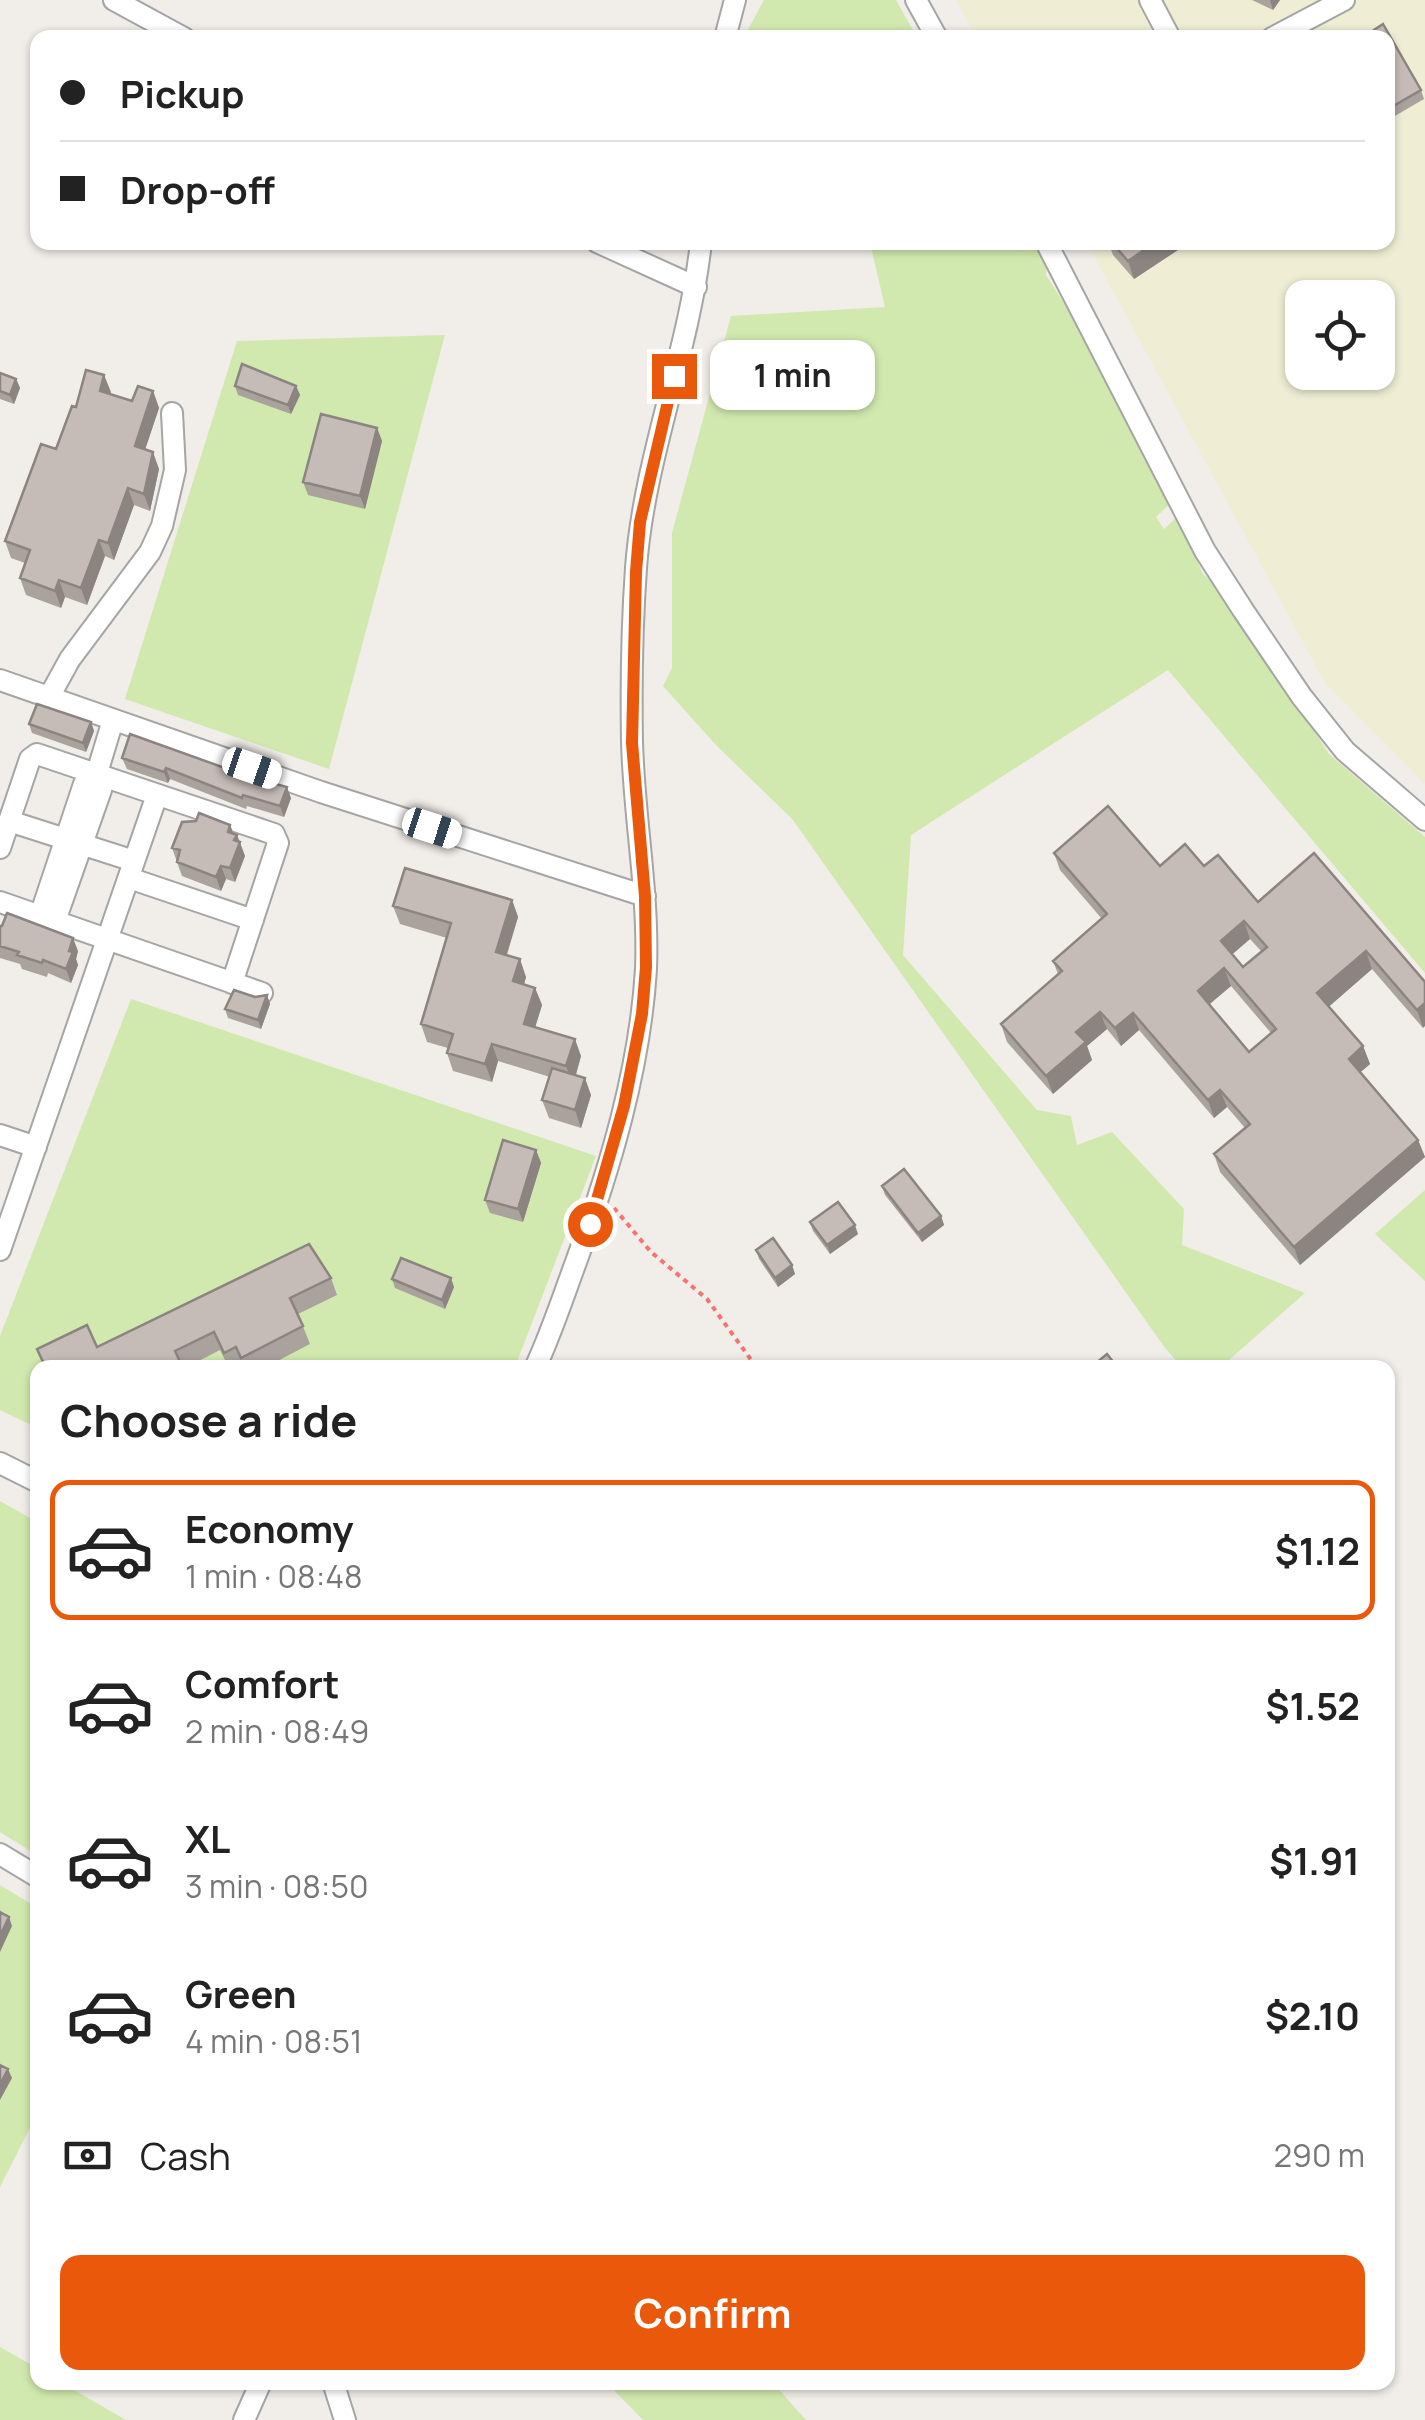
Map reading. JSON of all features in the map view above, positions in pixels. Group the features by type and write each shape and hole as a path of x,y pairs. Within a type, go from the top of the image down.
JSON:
{"street":[{"path":"114,0 169,30"},
{"path":"727,30 735,0"},
{"path":"916,0 933,30"},
{"path":"1150,0 1166,30"},
{"path":"1287,30 1344,0"},
{"path":"615,250 696,287"},
{"path":"538,1360 600,1193 624,1106 642,1014 645,896 632,743 638,539 696,287 700,250"},
{"path":"1050,250 1205,551 1243,610 1302,697 1345,750 1425,820"},
{"path":"49,697 70,659 150,552 162,526 175,470 172,413"},
{"path":"0,680 321,792 645,896"},
{"path":"48,918 73,842 84,784 97,773 113,720"},
{"path":"0,848 32,755 37,754 274,834 278,838 232,983"},
{"path":"0,1249 158,795"},
{"path":"9,821 73,842 253,920"},
{"path":"0,902 262,994"},
{"path":"0,1135 36,1147"},
{"path":"0,1462 30,1478"},
{"path":"0,1854 30,1872"},
{"path":"244,2420 257,2390"},
{"path":"336,2390 345,2420"}],"path":[{"path":"600,1193 652,1252 706,1299 751,1360"}],"green space":[{"path":"764,0 896,0 913,30 748,30"},
{"path":"956,0 1425,0 1425,784 1325,683 1091,250 1395,250 1395,30 972,30"},
{"path":"872,250 1039,250 1047,264 1046,275 1121,393 1172,502 1156,517 1164,529 1177,517 1203,574 1226,594 1329,754 1425,837 1425,973 1168,670 911,835 903,955 1037,1110 1071,1116 1077,1145 1112,1132 1184,1209 1182,1245 1305,1293 1229,1360 1176,1360 1165,1348 793,820 715,744 663,686 672,668 672,533 731,316 885,307"},
{"path":"445,335 329,769 125,699 237,341"},
{"path":"131,999 596,1156 518,1360 30,1360 30,1425 0,1410 0,1336"},
{"path":"1425,1190 1425,1281 1375,1234"},
{"path":"0,1501 30,1518 30,1851 0,1832"},
{"path":"0,1885 30,1903 30,2128 0,2187"},
{"path":"0,2347 30,2364 30,2390 74,2390 126,2420 0,2420"},
{"path":"614,2390 779,2390 806,2420 643,2420"}],"building":[{"path":"1395,45 1421,90 1395,105"},
{"path":"1118,250 1144,250 1128,261"},
{"path":"242,364 296,386 288,405 235,386"},
{"path":"86,370 104,375 100,391 132,401 138,386 153,391 135,446 153,452 144,494 128,488 108,543 99,540 81,588 59,580 55,591 20,578 30,550 5,541 41,444 56,449 72,406 76,407"},
{"path":"0,373 16,379 10,395 0,391"},
{"path":"321,414 377,428 360,496 303,482"},
{"path":"37,704 91,722 83,743 29,724"},
{"path":"130,734 287,787 280,806 243,795 242,798 166,768 164,772 122,758"},
{"path":"1108,806 1160,866 1185,844 1204,866 1218,855 1258,902 1314,853 1425,982 1425,1003 1417,1010 1366,951 1317,993 1363,1046 1349,1059 1418,1140 1294,1247 1214,1154 1250,1124 1220,1090 1208,1100 1133,1013 1115,1028 1100,1012 1076,1032 1086,1042 1046,1076 1001,1024 1062,971 1053,961 1107,914 1054,853","holes":["1244,921 1267,947 1243,967 1221,941","1224,968 1276,1029 1249,1052 1198,991"]},
{"path":"199,813 230,825 228,832 237,835 234,840 240,842 230,868 221,866 216,877 177,862 180,850 172,848 182,822 196,821"},
{"path":"405,868 512,900 496,952 520,959 513,981 535,988 524,1024 575,1039 566,1066 492,1044 485,1064 447,1053 453,1034 421,1024 451,923 393,906"},
{"path":"7,913 73,938 69,951 73,952 66,969 0,946 0,926"},
{"path":"234,990 255,997 267,995 258,1020 225,1009"},
{"path":"552,1068 585,1078 575,1110 542,1100"},
{"path":"503,1140 536,1150 518,1209 485,1200"},
{"path":"904,1169 941,1216 918,1233 882,1186"},
{"path":"838,1202 855,1225 827,1245 810,1222"},
{"path":"773,1238 792,1265 775,1278 756,1250"},
{"path":"309,1244 331,1278 290,1298 303,1326 241,1358 236,1347 224,1353 214,1332 175,1351 179,1360 42,1360 37,1349 87,1325 97,1347"},
{"path":"401,1258 451,1278 442,1300 392,1279"},
{"path":"0,1912 9,1917 0,1936"},
{"path":"0,2065 8,2069 0,2085"}],"route":[{"path":"590,1224 624,1106 642,1014 645,896 632,743 636,572 640,522 674,376"}]}
